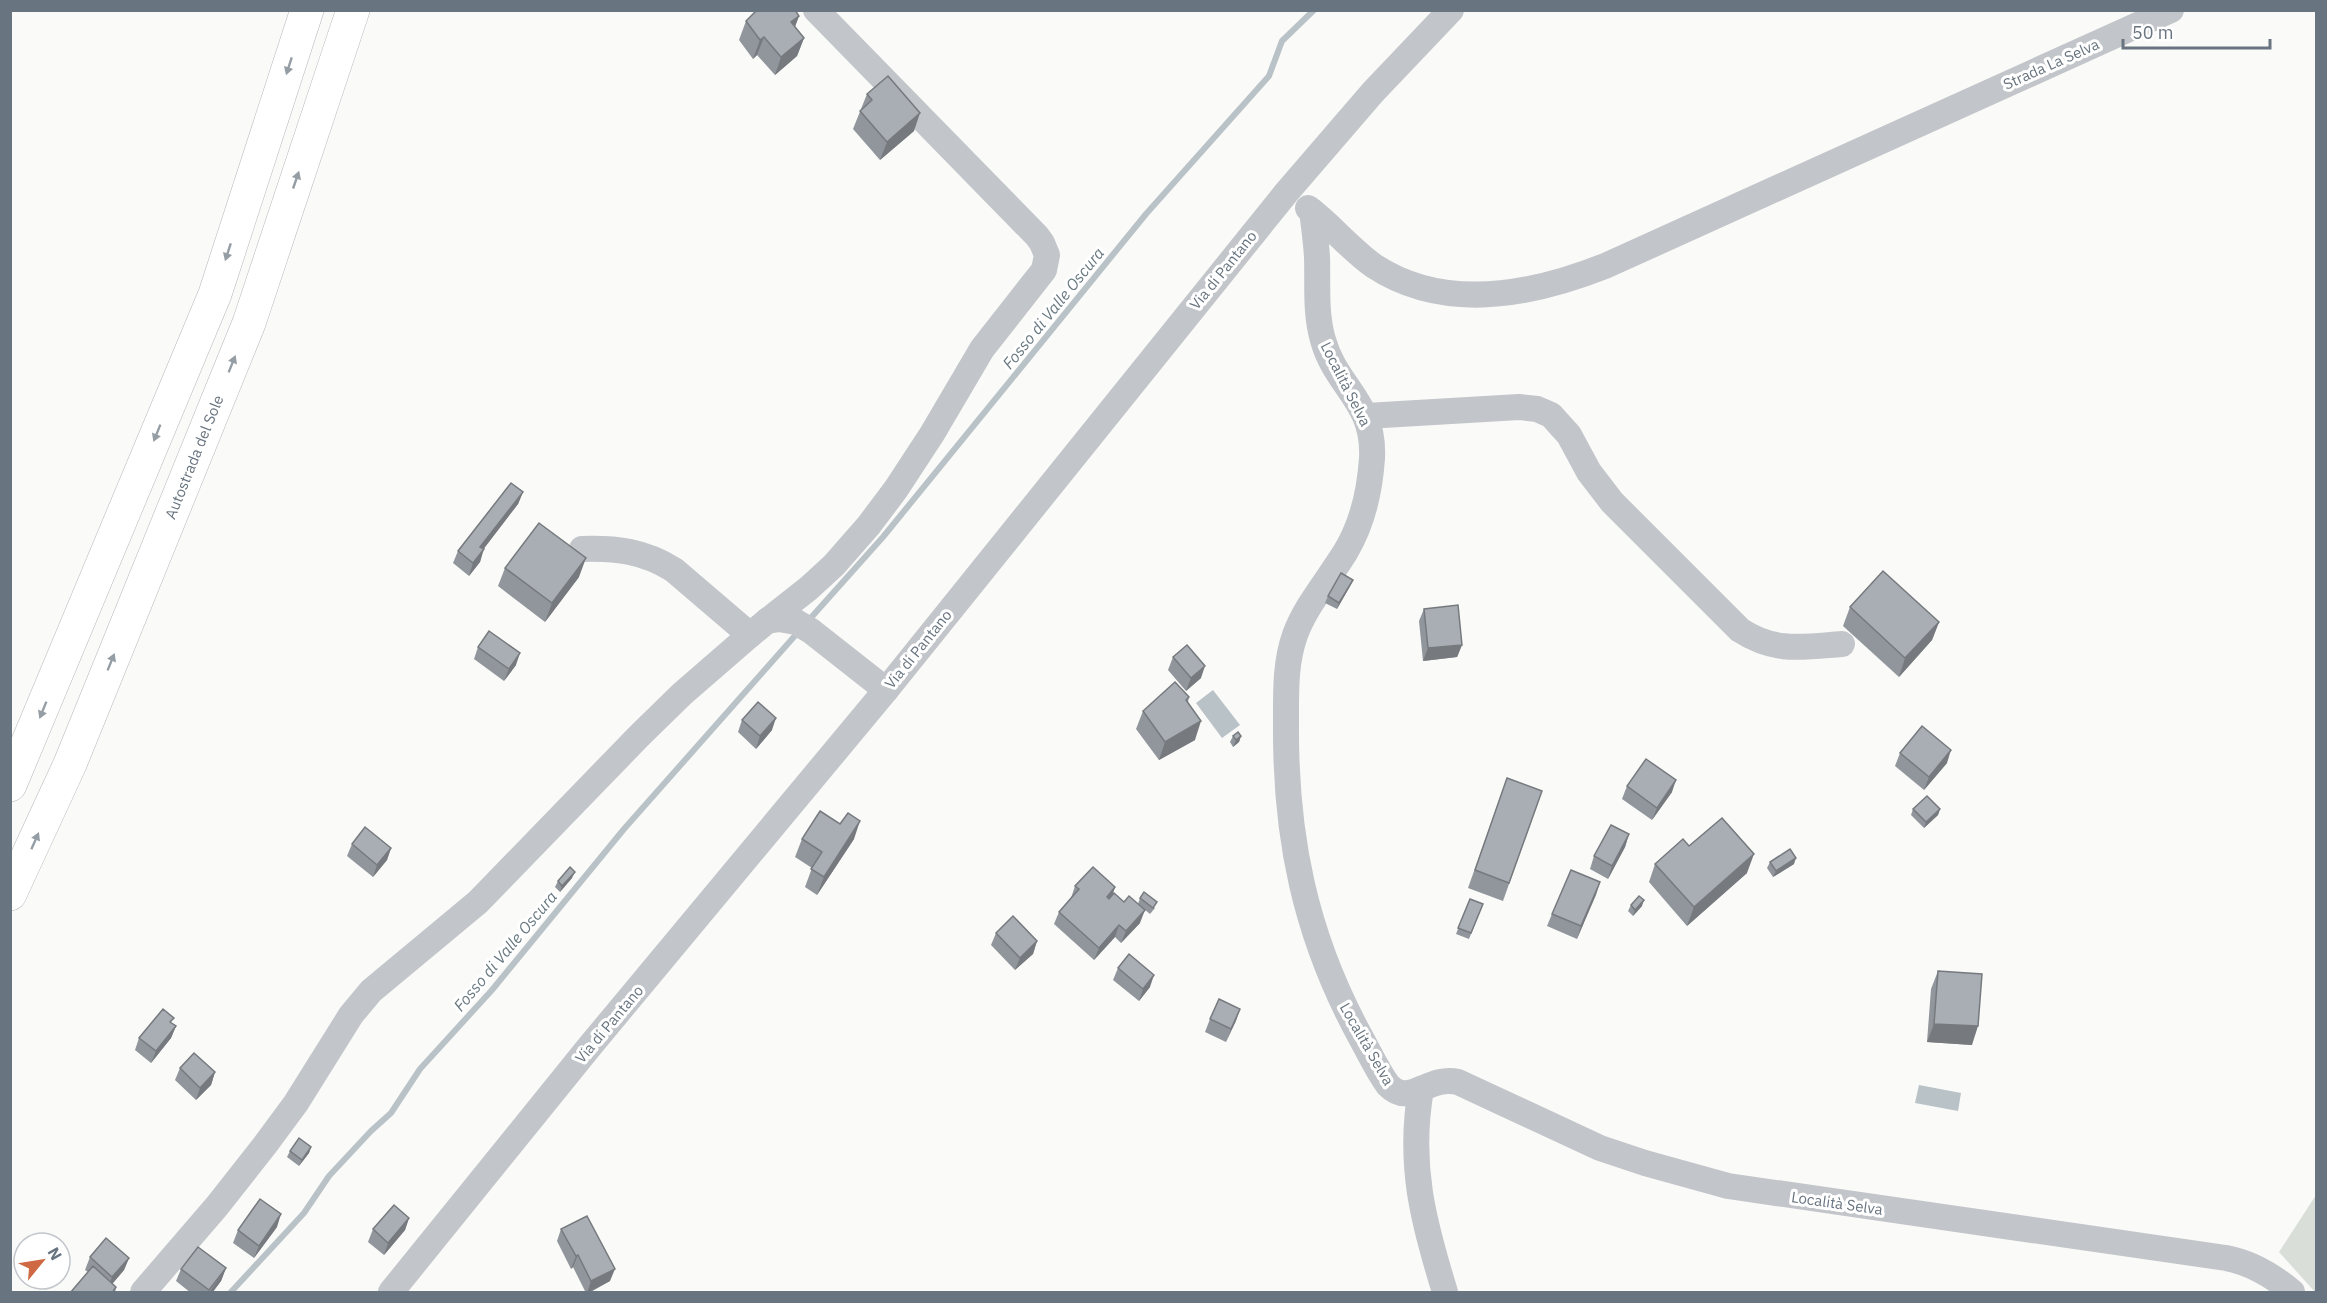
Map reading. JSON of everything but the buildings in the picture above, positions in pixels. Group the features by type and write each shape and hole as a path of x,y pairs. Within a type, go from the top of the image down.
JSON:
{"highway":[{"path":"10,785 214,294 307,10"},
{"name":"Autostrada del Sole","path":"10,894 70,764 249,322 353,10"}],"street":[{"path":"143,1293 265,1145 296,1103 351,1015 371,991 394,970 449,928 484,896 682,694 834,565 881,510 923,449 982,349 1041,274 1047,255 1046,249 1037,236 816,10"},
{"name":"Via di Pantano","path":"391,1293 597,1037 886,690 1286,193 1372,92 1451,10"},
{"name":"Strada La Selva","path":"1286,193 1312,211 1366,260 1403,281 1450,293 1522,291 1560,282 1605,266 2171,10"},
{"name":"Località Selva","path":"1312,211 1316,241 1317,316 1323,341 1336,370 1366,416 1371,436 1372,456 1361,517 1346,550 1298,627 1290,654 1286,682 1288,793 1294,846 1307,907 1321,954 1335,986 1388,1084 1401,1094 1437,1082 1458,1082 1600,1148 1666,1170 1728,1186 2226,1257 2266,1272 2292,1293"},
{"path":"1366,416 1519,406 1545,411 1557,420 1569,435 1589,472 1612,502 1740,630 1754,639 1774,646 1796,648 1842,644"},
{"path":"582,549 615,548 661,561 758,628 790,620 803,625 886,690"},
{"path":"1421,1089 1415,1135 1416,1169 1426,1227 1444,1293"}],"shaded area":[{"path":"1213,690 1240,725 1222,738 1196,703"},
{"path":"1919,1085 1961,1093 1958,1111 1915,1103"},
{"path":"2316,1195 2316,1292 2315,1292 2279,1252"}],"waterway":[{"name":"Fosso di Valle Oscura","path":"808,621 883,537 1146,214 1269,76 1282,41 1314,10"},
{"name":"Fosso di Valle Oscura","path":"231,1292 304,1213 329,1176 391,1113 420,1069 492,990 624,829 800,630"}]}
